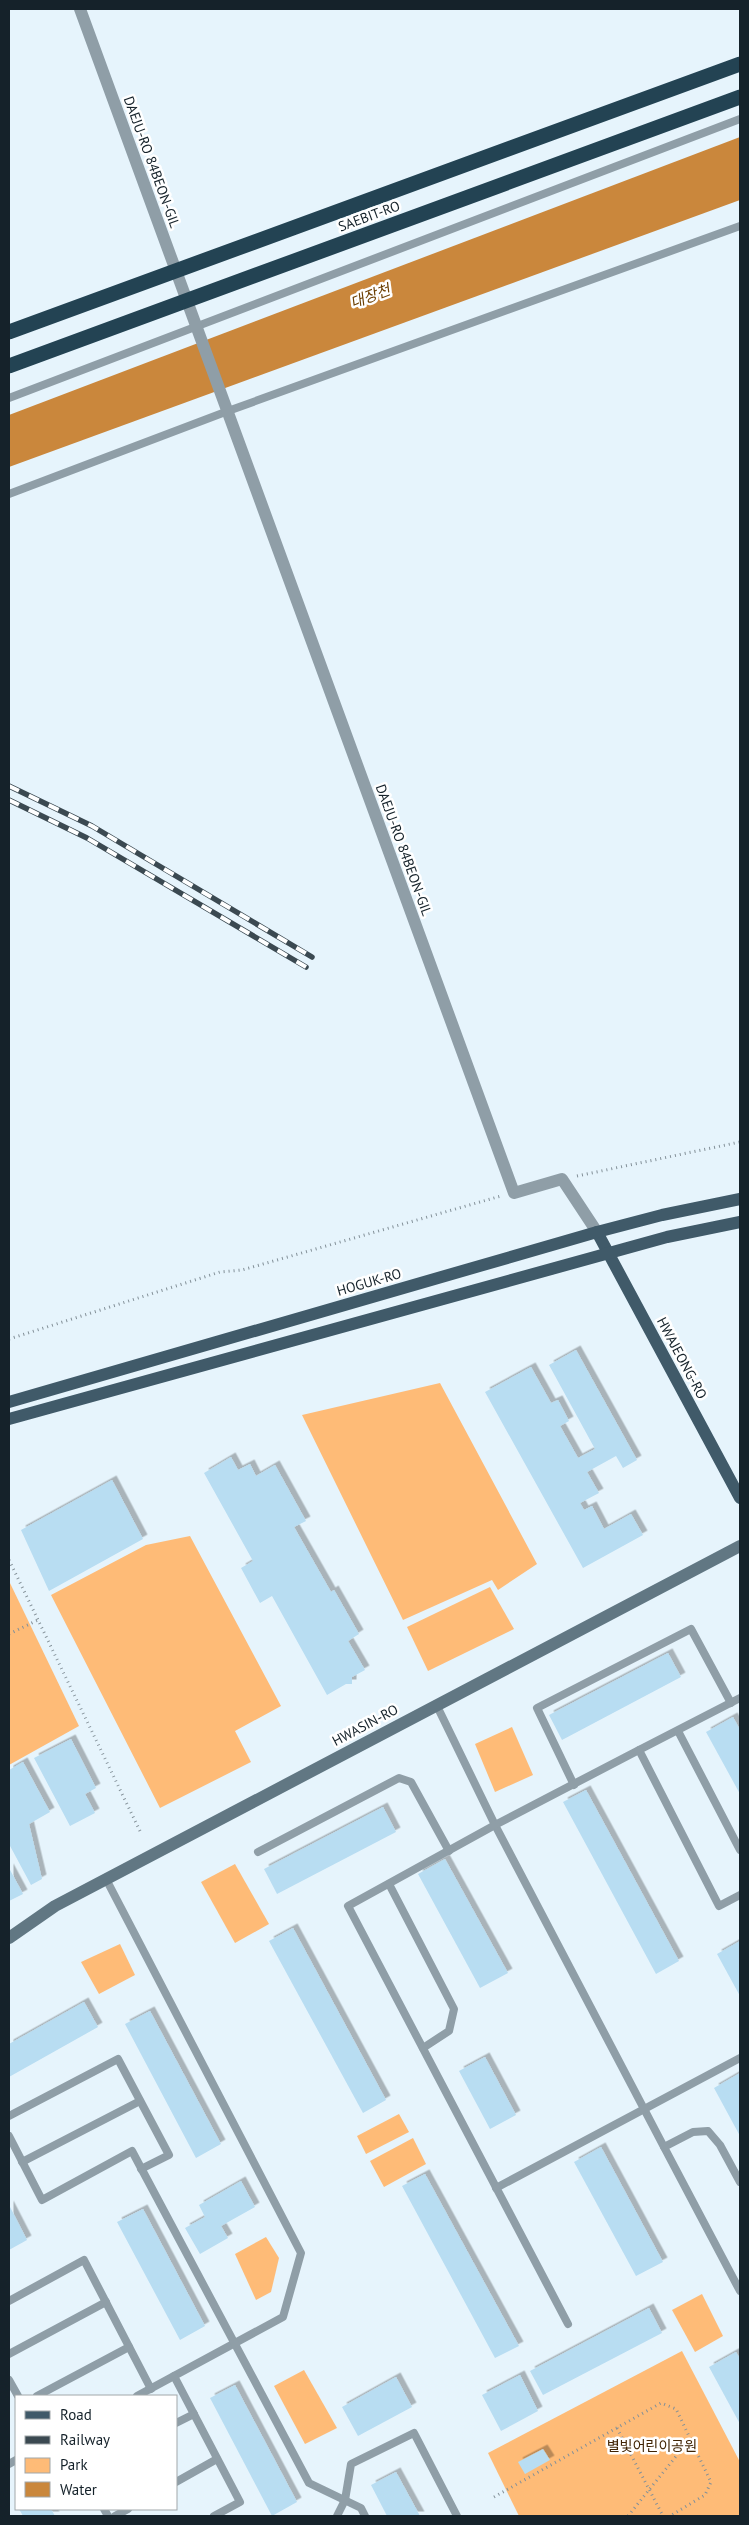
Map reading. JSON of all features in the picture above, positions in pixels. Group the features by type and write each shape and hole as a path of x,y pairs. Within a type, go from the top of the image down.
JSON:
{"highway":[{"name":"SAEBIT-RO","path":"9,332 740,64"},
{"name":"SAEBIT-RO","path":"9,366 740,97"}],"main road":[{"name":"HOGUK-RO","path":"9,1402 597,1232 662,1215 740,1199"},
{"path":"9,1419 667,1237 740,1222"},
{"name":"HWAJEONG-RO","path":"597,1232 740,1498"},
{"name":"HWASIN-RO","path":"9,1938 55,1906 436,1704 740,1546"}],"street":[{"name":"DAEJU-RO 84BEON-GIL","path":"80,9 514,1192"},
{"path":"514,1192 562,1179 597,1232"}],"lane":[{"path":"9,398 196,325 740,119"},
{"path":"9,494 228,411 740,226"},
{"path":"574,1785 537,1708 690,1629 731,1703"},
{"path":"568,2324 348,1906 495,1825 740,1698"},
{"path":"436,1704 495,1825 643,2110 740,2291"},
{"path":"678,1731 740,1850"},
{"path":"639,1750 719,1906 740,1895"},
{"path":"258,1852 399,1778 411,1782 449,1851"},
{"path":"106,1879 301,2253 283,2317 139,2395"},
{"path":"389,1884 454,2009 449,2031 423,2048"},
{"path":"496,2188 740,2058"},
{"path":"9,2116 118,2059 169,2155 141,2169"},
{"path":"22,2162 140,2101"},
{"path":"664,2147 694,2132 708,2131 720,2145 740,2182"},
{"path":"9,2136 42,2200 132,2151 233,2344 309,2483 361,2508 365,2516"},
{"path":"9,2301 84,2260 151,2389"},
{"path":"9,2354 106,2302"},
{"path":"39,2395 129,2348"},
{"path":"174,2376 240,2502 214,2516"},
{"path":"9,2380 17,2395"},
{"path":"178,2422 194,2414"},
{"path":"337,2516 345,2500 351,2464 414,2434 457,2516"},
{"path":"178,2481 217,2459"},
{"path":"115,2516 126,2510"}],"path":[{"path":"562,1179 740,1142"},
{"path":"9,1338 220,1272 242,1270 514,1192"},
{"path":"9,1560 141,1833"},
{"path":"9,1634 38,1620"},
{"path":"494,2497 660,2404 676,2409 711,2482 706,2495 670,2516"},
{"path":"617,2428 663,2516"},
{"path":"628,2516 690,2439"}],"green space":[{"path":"440,1383 537,1564 498,1590 492,1580 403,1620 302,1415"},
{"path":"190,1536 281,1706 235,1731 251,1762 160,1808 51,1595 146,1545"},
{"path":"9,1581 79,1726 9,1765"},
{"path":"490,1587 514,1629 428,1671 407,1627"},
{"path":"512,1727 533,1775 495,1792 475,1744"},
{"path":"235,1864 269,1924 235,1943 201,1882"},
{"path":"120,1944 135,1975 99,1994 81,1962"},
{"path":"399,2114 409,2132 366,2154 357,2136"},
{"path":"413,2138 426,2164 384,2187 370,2161"},
{"path":"266,2237 279,2258 271,2292 256,2300 235,2254"},
{"path":"702,2294 723,2336 695,2352 672,2310"},
{"name":"별빛어린이공원","path":"682,2351 740,2462 740,2516 519,2516 488,2453"},
{"path":"304,2370 337,2428 305,2444 274,2386"}],"water":[{"name":"대장천","path":"740,137 740,200 9,467 9,415"}],"building":[{"path":"576,1350 637,1460 623,1468 616,1456 587,1472 599,1493 580,1503 584,1510 592,1506 604,1529 631,1514 643,1535 583,1568 485,1392 531,1367 551,1403 558,1400 569,1421 560,1426 578,1458 595,1449 549,1365"},
{"path":"231,1457 238,1470 250,1464 256,1476 275,1465 306,1521 294,1527 331,1592 334,1590 359,1634 348,1641 365,1670 352,1677 352,1684 346,1684 327,1695 272,1596 260,1603 241,1568 253,1561 204,1473"},
{"path":"112,1480 143,1539 49,1591 21,1530"},
{"path":"668,1653 681,1677 562,1740 549,1715"},
{"path":"733,1717 740,1730 740,1794 706,1732"},
{"path":"71,1739 96,1788 85,1794 95,1813 70,1826 34,1758"},
{"path":"23,1762 50,1812 29,1824 42,1879 31,1885 9,1844 9,1770"},
{"path":"586,1790 679,1961 656,1974 563,1802"},
{"path":"383,1807 396,1832 277,1894 264,1869"},
{"path":"445,1859 508,1973 480,1988 418,1874"},
{"path":"9,1868 23,1894 9,1901"},
{"path":"293,1928 386,2100 363,2113 269,1941"},
{"path":"740,1941 740,1996 717,1954"},
{"path":"84,2002 98,2027 9,2077 9,2044"},
{"path":"150,2011 221,2144 196,2158 125,2024"},
{"path":"485,2057 516,2115 490,2129 459,2071"},
{"path":"740,2073 740,2136 714,2088"},
{"path":"601,2147 663,2262 636,2276 574,2162"},
{"path":"425,2174 519,2346 495,2358 402,2186"},
{"path":"241,2181 255,2207 221,2226 228,2238 200,2254 185,2228 205,2217 199,2205"},
{"path":"9,2205 27,2240 9,2250"},
{"path":"143,2209 205,2326 180,2340 117,2222"},
{"path":"649,2308 662,2333 543,2395 530,2371"},
{"path":"736,2352 740,2359 740,2424 709,2367"},
{"path":"520,2375 538,2411 501,2431 482,2395"},
{"path":"396,2377 412,2407 358,2436 342,2407"},
{"path":"235,2385 297,2502 272,2516 210,2398"},
{"path":"543,2449 550,2460 525,2474 518,2462"},
{"path":"396,2472 420,2516 387,2516 371,2485"},
{"path":"20,2510 52,2510 55,2516 23,2516"}],"railway":[{"path":"9,786 92,826 312,957"},
{"path":"9,800 87,838 306,967"}]}
